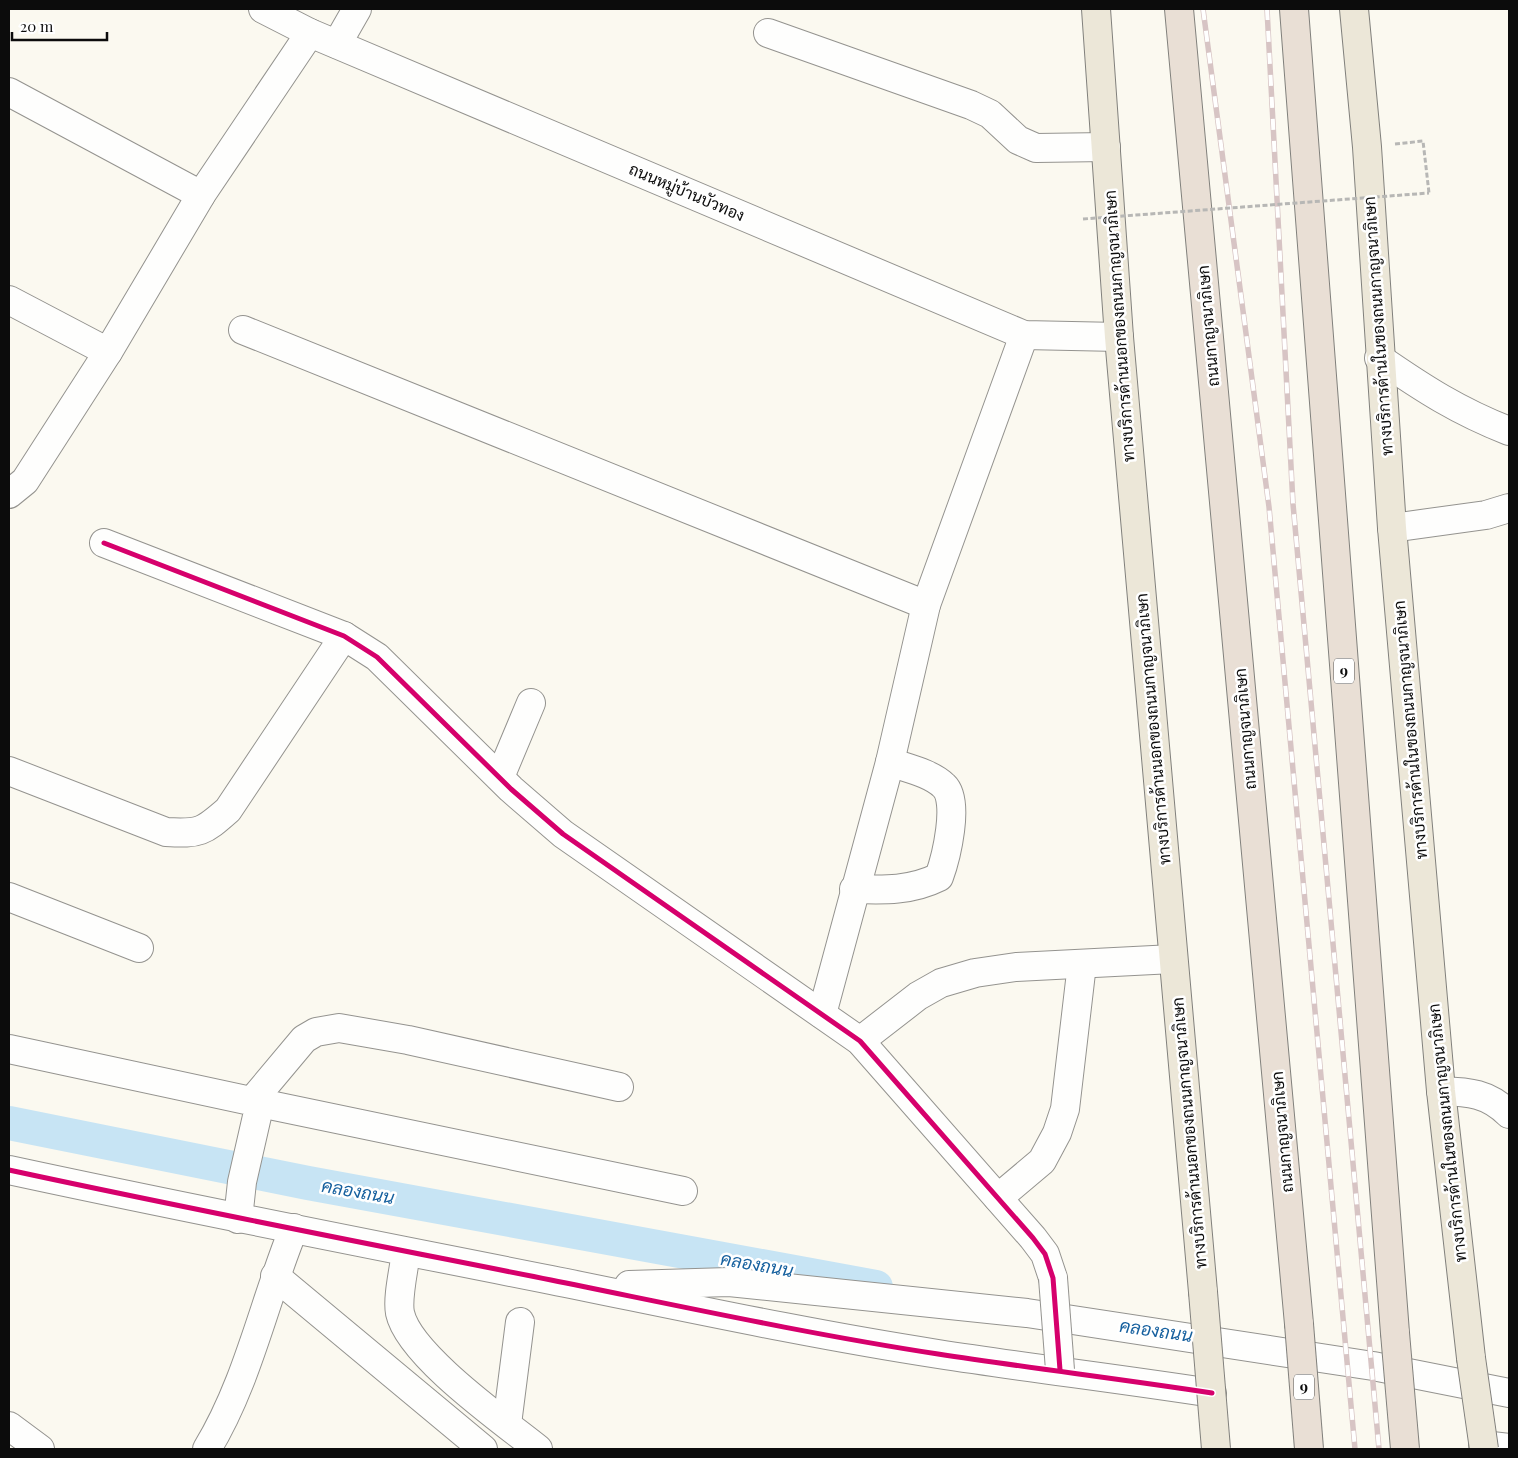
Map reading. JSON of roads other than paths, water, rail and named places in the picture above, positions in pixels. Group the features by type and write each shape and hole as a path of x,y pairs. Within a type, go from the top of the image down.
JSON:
{"highway":[{"name":"ถนนกาญจนาภิเษก","path":"1178,9 1309,1449"},
{"name":"9","path":"1294,9 1405,1449"}],"main road":[{"name":"ทางบริการด้านนอกของถนนกาญจนาภิเษก","path":"1096,9 1119,337 1216,1449"},
{"name":"ทางบริการด้านในของถนนกาญจนาภิเษก","path":"1354,9 1367,147 1379,358 1392,528 1440,1091 1471,1358 1492,1447"}],"street":[{"name":"ถนนหมู่บ้านบัวทอง","path":"263,9 310,33 1024,335 1119,337"},
{"path":"337,44 357,9"},
{"path":"9,494 25,481 108,352 201,195 310,33"},
{"path":"768,33 970,105 990,114 1018,140 1036,148 1106,147"},
{"path":"9,92 201,195"},
{"path":"9,300 108,352"},
{"path":"243,330 926,605"},
{"path":"822,1014 854,889 890,762 926,605 1024,335"},
{"path":"1379,358 1439,399 1472,416 1509,431"},
{"path":"1392,528 1486,515 1509,508"},
{"path":"104,543 344,636 377,657 500,777 563,834 860,1041 1045,1254 1053,1278 1060,1370"},
{"path":"9,770 166,832 192,834 207,828 228,810 344,636"},
{"path":"500,777 531,703"},
{"path":"854,889 897,890 922,885 939,877 947,853 950,800 945,786 933,778 890,762"},
{"path":"9,897 139,948"},
{"path":"860,1041 918,996 941,983 975,974 1016,967 1174,959"},
{"path":"998,1198 1042,1161 1057,1133 1066,1102 1082,964"},
{"path":"238,1219 242,1182 257,1104 304,1039 316,1032 339,1028 408,1040 619,1086"},
{"path":"9,1049 257,1104 683,1191"},
{"path":"1440,1091 1476,1093 1500,1106 1509,1114"},
{"path":"9,1170 238,1219 294,1228 583,1287 938,1354 1212,1392"},
{"path":"207,1449 240,1384 274,1276 294,1228"},
{"path":"406,1252 400,1312 406,1329 431,1361 538,1449"},
{"path":"274,1276 483,1449"},
{"path":"583,1287 729,1282 1018,1312 1373,1366 1509,1393"},
{"path":"507,1424 520,1322"}],"waterway":[{"name":"คลองถนน","path":"9,1123 308,1183 876,1287"}],"railway":[{"path":"1203,9 1269,507 1355,1449"},
{"path":"1267,9 1293,504 1379,1449"}]}
